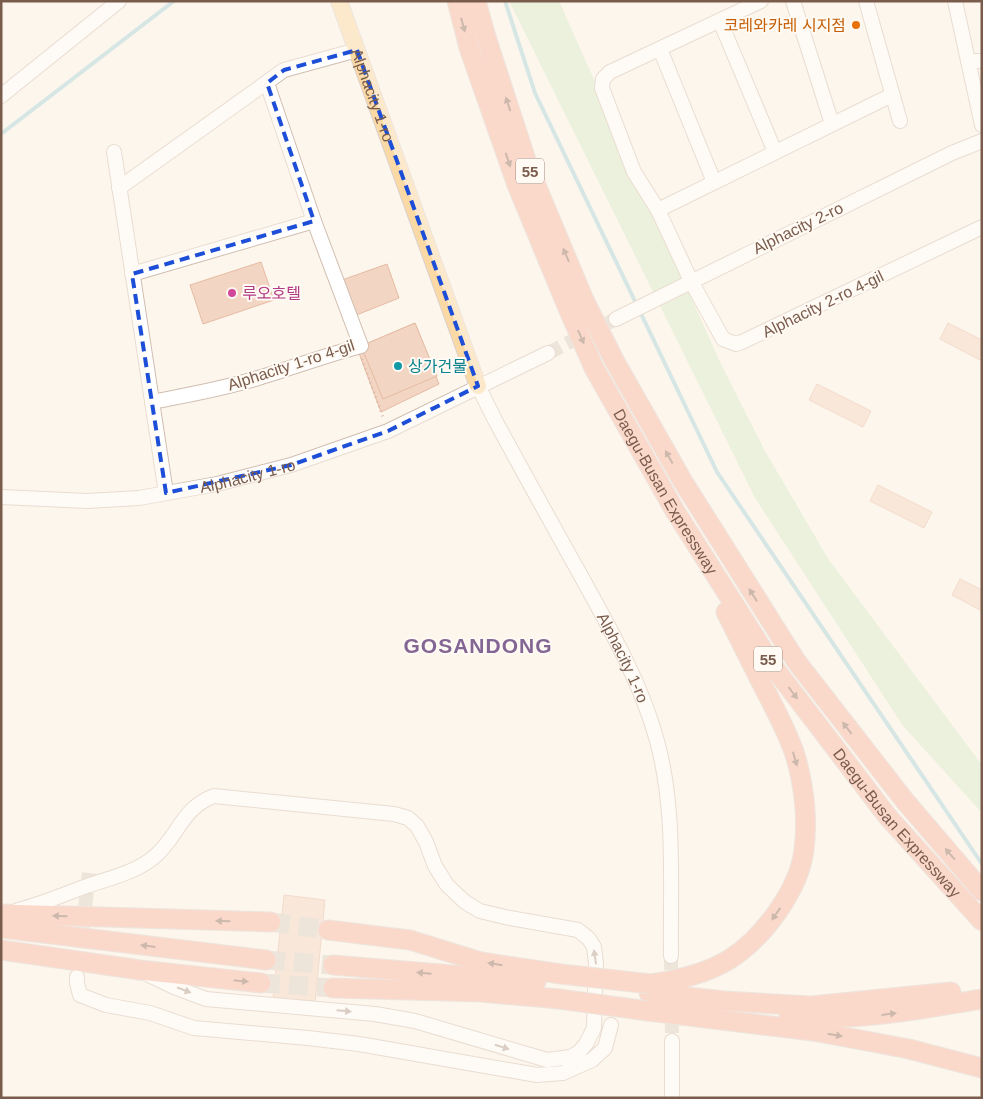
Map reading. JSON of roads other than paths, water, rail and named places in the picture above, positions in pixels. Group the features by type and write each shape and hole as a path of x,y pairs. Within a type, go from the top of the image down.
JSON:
{"highway":[{"name":"Daegu-Busan Expressway","path":"457,1 469,48 517,185 594,368 675,511 775,669 888,818 982,921"},
{"name":"Daegu-Busan Expressway","path":"476,1 528,166 584,300 614,360 682,480 796,661 904,802 982,890"},
{"path":"649,998 680,979 714,968 748,946 784,904 800,867 804,850 803,797 795,756 790,742 776,710 675,511"},
{"path":"2,919 272,922"},
{"path":"2,919 266,960"},
{"path":"328,930 410,940 560,986 649,998 909,1049 982,1068"},
{"path":"1,950 140,970 262,983"},
{"path":"333,965 560,986 813,1018 883,1015 982,999"},
{"path":"332,988 480,992 560,986"},
{"path":"649,998 811,1006 902,998 960,991 982,986"}],"main road":[{"name":"Alphacity 1-ro","path":"339,1 478,386"}],"street":[{"path":"714,182 660,49 761,1"},
{"path":"792,1 832,124"},
{"path":"866,1 900,121"},
{"path":"955,1 975,61 982,125"},
{"path":"1,96 113,3"},
{"path":"720,20 775,152"},
{"name":"Alphacity 2-ro 4-gil","path":"660,49 610,72 602,79 602,88 634,172 658,210 691,281 723,339 736,344 982,227"},
{"path":"119,188 284,70 357,50"},
{"name":"Alphacity 1-ro 4-gil","path":"152,402 201,393 248,381 320,357 361,346 314,221 267,83"},
{"path":"658,210 892,95"},
{"name":"Alphacity 2-ro","path":"616,319 952,152 982,141"},
{"path":"114,152 166,493"},
{"path":"132,274 314,221"},
{"path":"478,386 548,353"},
{"name":"Alphacity 1-ro","path":"1,497 87,501 139,498 217,484 292,465 388,431 478,386 618,643 645,702 658,742 668,796 670,821 671,956"},
{"path":"2,919 86,886 125,874 144,864 155,857 195,806 214,796 394,814 408,818 417,826 436,866 447,884 465,902 480,911 578,930 588,938 594,947 596,964 594,1028 586,1044 571,1057 547,1060 415,1022 376,1014 206,999 174,987 140,970"},
{"path":"77,977 80,996 106,1005 150,1013 194,1028 359,1044 537,1075 563,1074 592,1060 605,1048 611,1025"},
{"path":"672,1041 672,1098"}],"waterway":[{"path":"1,134 174,1"},
{"path":"505,1 535,93 717,472 982,864"}],"tunnel":[{"path":"548,353 616,319"},
{"path":"78,969 89,873"},
{"path":"271,922 328,930"},
{"path":"671,956 672,1041"},
{"path":"266,960 333,965"},
{"path":"261,983 333,988"}],"place":[{"name":"코레와카레 시지점","path":"856,25"},
{"name":"루오호텔","path":"232,293"},
{"name":"상가건물","path":"398,366"}],"district":[{"name":"GOSANDONG","path":"478,645"}]}
